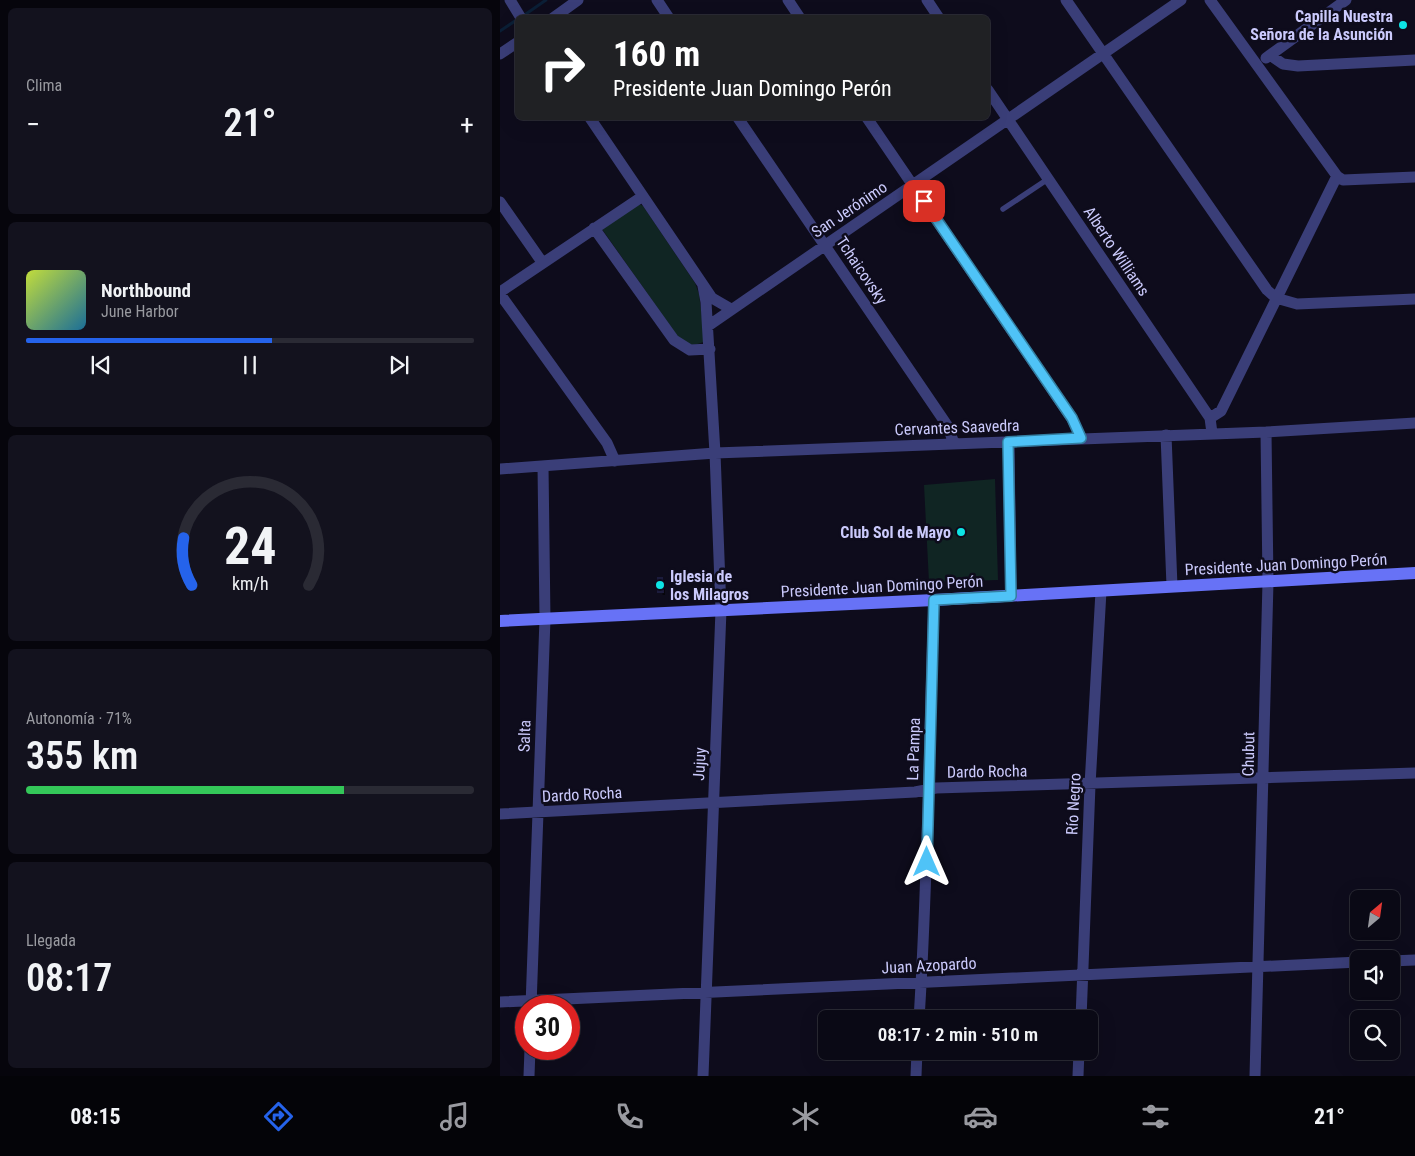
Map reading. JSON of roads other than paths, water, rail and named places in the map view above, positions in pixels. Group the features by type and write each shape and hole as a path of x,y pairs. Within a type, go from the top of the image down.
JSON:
{"street":[{"path":"556,15 578,0"},
{"path":"657,0 667,15"},
{"path":"788,0 798,15"},
{"path":"927,0 937,15"},
{"path":"1066,0 1102,55 1267,290 1276,298 1297,304 1415,300"},
{"name":"San Jerónimo","path":"708,326 1181,0"},
{"path":"1210,0 1337,176 1343,180 1415,177"},
{"path":"1256,65 1346,0"},
{"path":"512,3 519,15"},
{"path":"500,54 515,44"},
{"path":"1270,56 1283,64 1298,66 1415,60"},
{"name":"Alberto Williams","path":"990,93 1210,418 1212,433"},
{"path":"591,120 712,298 731,309"},
{"name":"Tchaicovsky","path":"739,120 947,424 954,443"},
{"path":"868,120 1072,418 1081,438"},
{"path":"1210,418 1220,410 1337,176"},
{"path":"616,460 613,453 500,293 542,262 643,196"},
{"path":"500,202 542,262"},
{"path":"594,228 674,340 690,350 710,349"},
{"name":"Jujuy","path":"703,1076 721,610 710,349 704,286"},
{"name":"Cervantes Saavedra","path":"500,469 715,453 1266,432 1415,423"},
{"name":"Chubut","path":"1255,1076 1260,966 1268,582 1266,432"},
{"path":"1166,435 1172,586"},
{"path":"1008,442 1011,596"},
{"name":"Salta","path":"532,995 545,619 543,466"},
{"name":"Presidente Juan Domingo Perón","path":"500,621 1011,596 1415,573"},
{"name":"Río Negro","path":"1080,1010 1101,591"},
{"name":"La Pampa","path":"920,1010 927,881 927,790 934,600"},
{"name":"Dardo Rocha","path":"500,814 714,804 927,790 1415,772"},
{"path":"1400,961 1415,960"},
{"name":"Juan Azopardo","path":"580,1000 706,992 1350,962"},
{"name":"Juan Azopardo","path":"500,1002 515,1002"},
{"path":"529,1076 530,1060"},
{"path":"916,1076 917,1060"},
{"path":"1078,1076 1079,1060"}],"lane":[{"path":"1003,209 1048,179"}],"waterway":[{"path":"524,15 546,0"},
{"path":"500,31 515,21"}],"place":[{"name":"Capilla Nuestra Señora de la Asunción","path":"1403,25"},
{"name":"Club Sol de Mayo","path":"961,532"},
{"name":"Iglesia de los Milagros","path":"660,585"}]}
